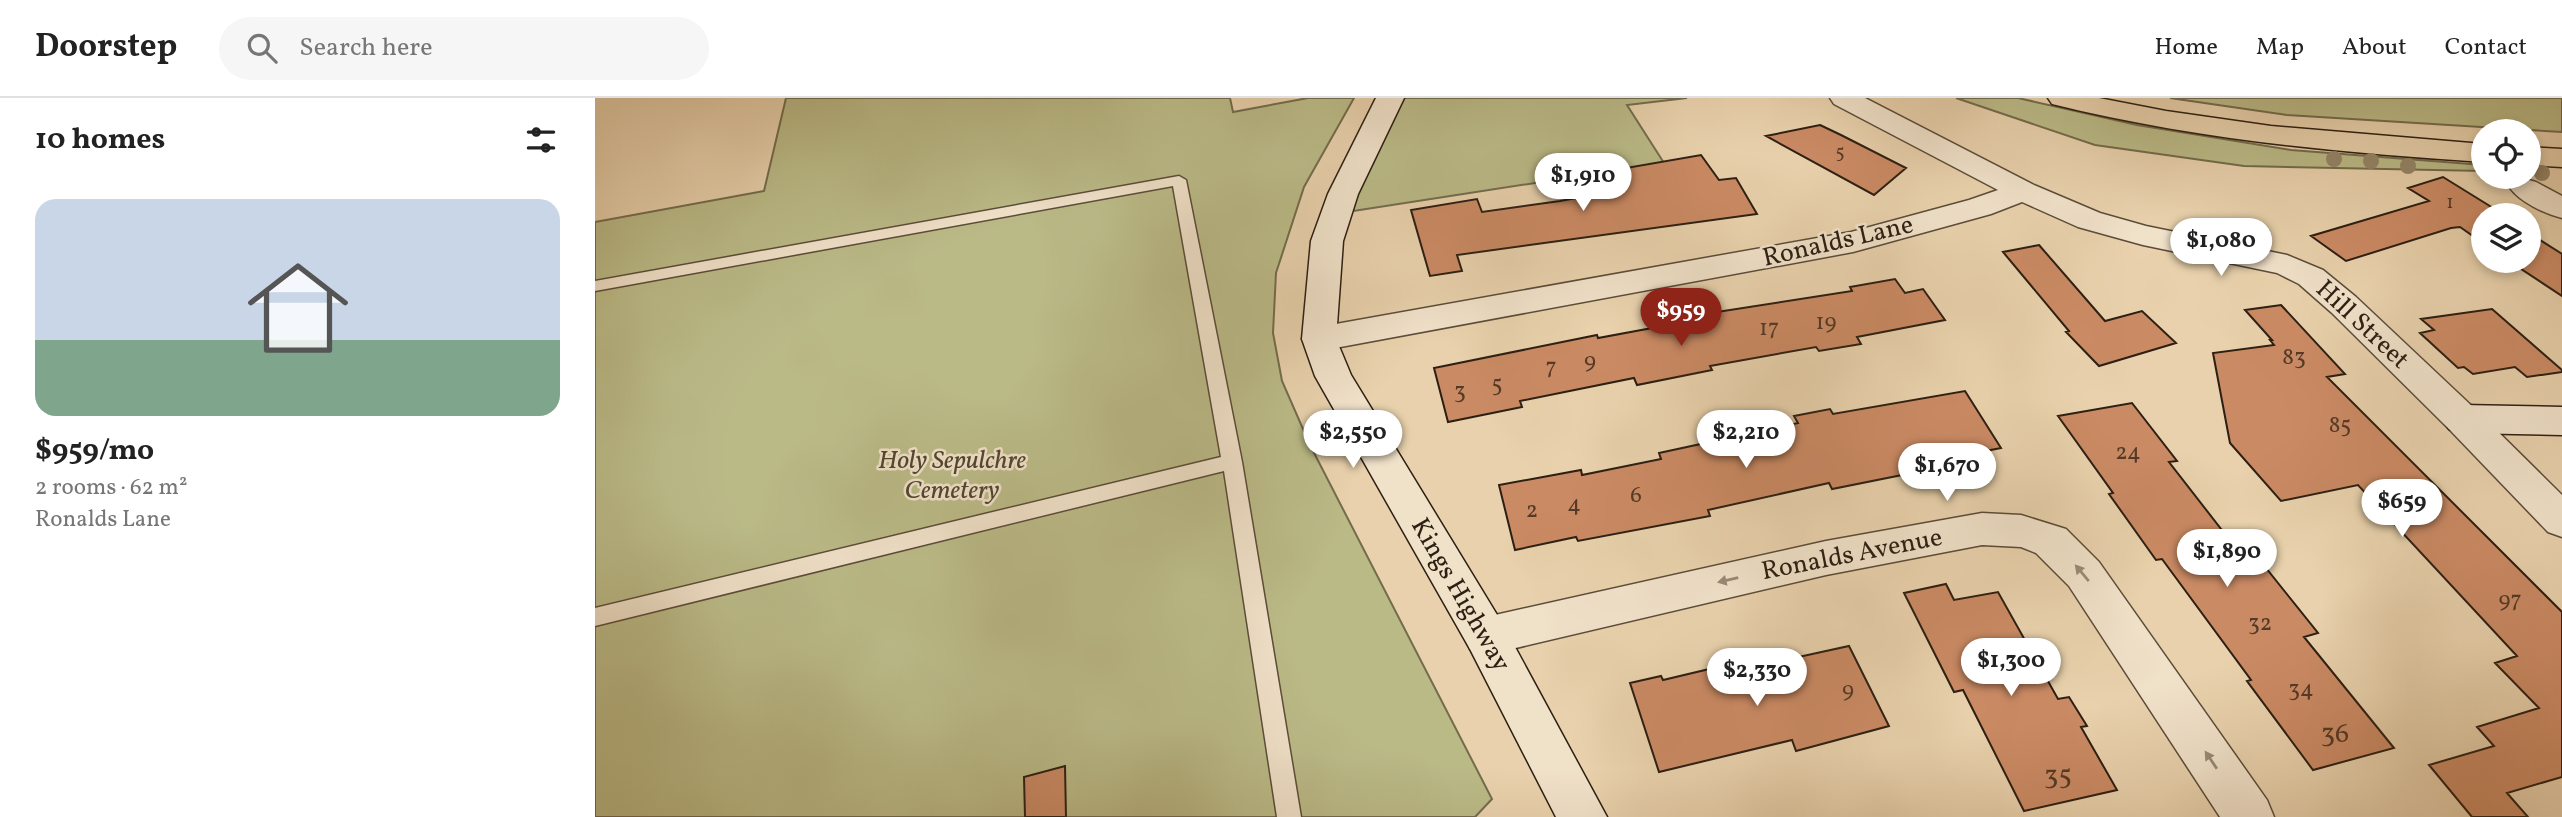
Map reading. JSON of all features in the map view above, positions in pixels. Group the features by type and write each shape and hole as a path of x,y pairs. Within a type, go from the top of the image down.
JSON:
{"highway":[{"path":"2062,98 2154,117 2262,134 2471,152"},
{"path":"2132,98 2282,120 2471,135"},
{"path":"2541,140 2562,141"},
{"path":"2541,157 2562,158"}],"street":[{"name":"Kings Highway","path":"1390,98 1343,194 1327,241 1319,339 1333,376 1486,636 1582,817"},
{"name":"Hill Street","path":"1844,98 2023,191 2089,220 2143,235 2277,263 2311,277 2344,305 2462,419 2562,521"},
{"path":"2527,189 2562,209"},
{"name":"Ronalds Lane","path":"1319,339 1841,244 1980,207 2023,191"},
{"path":"2462,419 2562,421"},
{"name":"Ronalds Avenue","path":"1486,636 1826,558 1982,529 2021,531 2051,541 2084,574 2249,817"}],"lane":[{"path":"595,286 1179,180 1232,462 1289,817"},
{"path":"595,617 1232,462"}],"green space":[{"name":"Holy Sepulchre Cemetery","path":"786,98 1230,98 1233,112 1308,98 1354,98 1304,187 1276,273 1273,333 1282,381 1310,445 1492,799 1475,817 595,817 595,222 764,191"},
{"path":"1397,98 1687,98 1627,105 1664,163 1347,212"},
{"path":"1956,98 2018,98 2137,125 2291,150 2471,164 2471,171 2244,166 2095,145"},
{"path":"2170,98 2562,98 2562,132 2541,131 2541,119 2471,119 2471,126 2287,115"}],"building":[{"path":"1820,125 1906,168 1874,195 1766,136"},
{"path":"1701,155 1719,180 1736,178 1757,214 1457,255 1462,271 1430,276 1411,210 1477,199 1482,212 1619,190 1609,171"},
{"path":"2443,177 2485,203 2471,203 2471,235 2460,227 2451,228 2346,261 2311,236 2429,201 2408,188"},
{"path":"2541,241 2562,254 2562,296 2527,273 2541,273"},
{"path":"2039,245 2105,321 2142,311 2176,343 2099,366 2066,332 2069,331 2003,252"},
{"path":"1895,279 1905,293 1923,289 1945,320 1857,337 1861,344 1819,351 1816,347 1710,366 1712,370 1637,385 1634,378 1520,401 1522,407 1448,422 1434,368 1597,335 1598,338 1706,318 1704,314 1852,291 1850,287"},
{"path":"2281,305 2345,374 2327,377 2562,612 2562,777 2507,793 2528,817 2472,817 2429,765 2494,746 2477,727 2539,708 2495,663 2517,656 2358,485 2281,501 2230,443 2213,353 2274,345 2245,310"},
{"path":"2492,309 2562,372 2527,377 2515,367 2473,374 2464,367 2458,368 2420,333 2434,330 2421,319"},
{"path":"1965,391 2001,448 1908,466 1912,473 1832,489 1829,483 1708,510 1710,516 1578,541 1576,537 1515,550 1499,485 1581,470 1582,475 1661,459 1659,453 1798,423 1794,416 1830,409 1833,414"},
{"path":"2132,403 2177,461 2169,462 2249,565 2262,563 2318,633 2304,637 2394,748 2313,770 2162,559 2156,560 2109,494 2113,493 2058,416"},
{"path":"1946,584 1954,600 1998,592 2058,699 2069,697 2087,726 2081,727 2117,790 2024,811 1963,690 1954,692 1904,593"},
{"path":"1849,646 1889,726 1796,751 1792,740 1659,772 1630,683 1661,676 1663,680 1722,666 1725,673"},
{"path":"1065,766 1066,817 1025,817 1024,777"}]}
